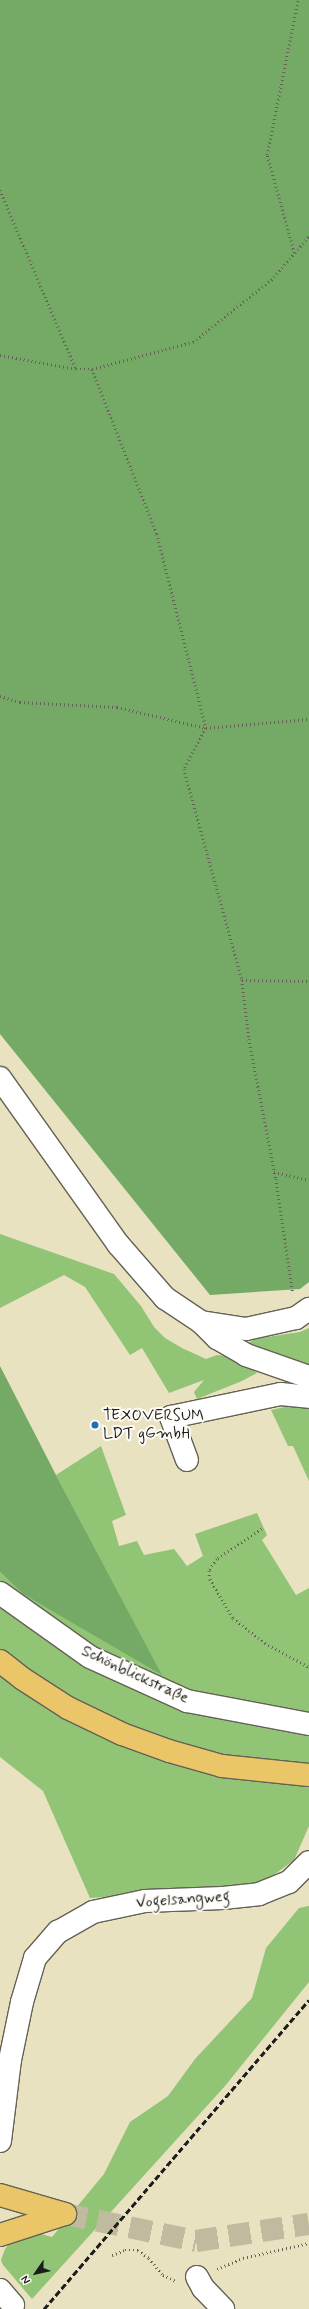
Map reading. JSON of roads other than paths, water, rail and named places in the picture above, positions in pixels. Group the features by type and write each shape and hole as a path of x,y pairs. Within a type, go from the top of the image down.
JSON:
{"main road":[{"path":"0,1661 23,1679 68,1708 122,1734 170,1751 222,1766 309,1775"},
{"path":"0,2195 65,2214 0,2235"}],"street":[{"path":"0,1078 126,1253 165,1298 201,1322 217,1338 246,1355 309,1377"},
{"path":"201,1322 246,1328 302,1314"},
{"path":"187,1460 171,1417 281,1394 309,1397"},
{"name":"Schönblickstraße","path":"0,1593 90,1657 187,1701 309,1724"},
{"name":"Vogelsangweg","path":"0,2141 10,2060 22,2002 35,1958 58,1932 92,1912 145,1901 223,1898 259,1894 289,1882 309,1862"},
{"path":"197,2277 203,2288 223,2309"}],"tunnel":[{"path":"65,2214 196,2241 309,2224"}],"railway":[{"path":"44,2309 309,2000"}],"place":[{"name":"TEXOVERSUM LDT gGmbH","path":"95,1425"}]}
